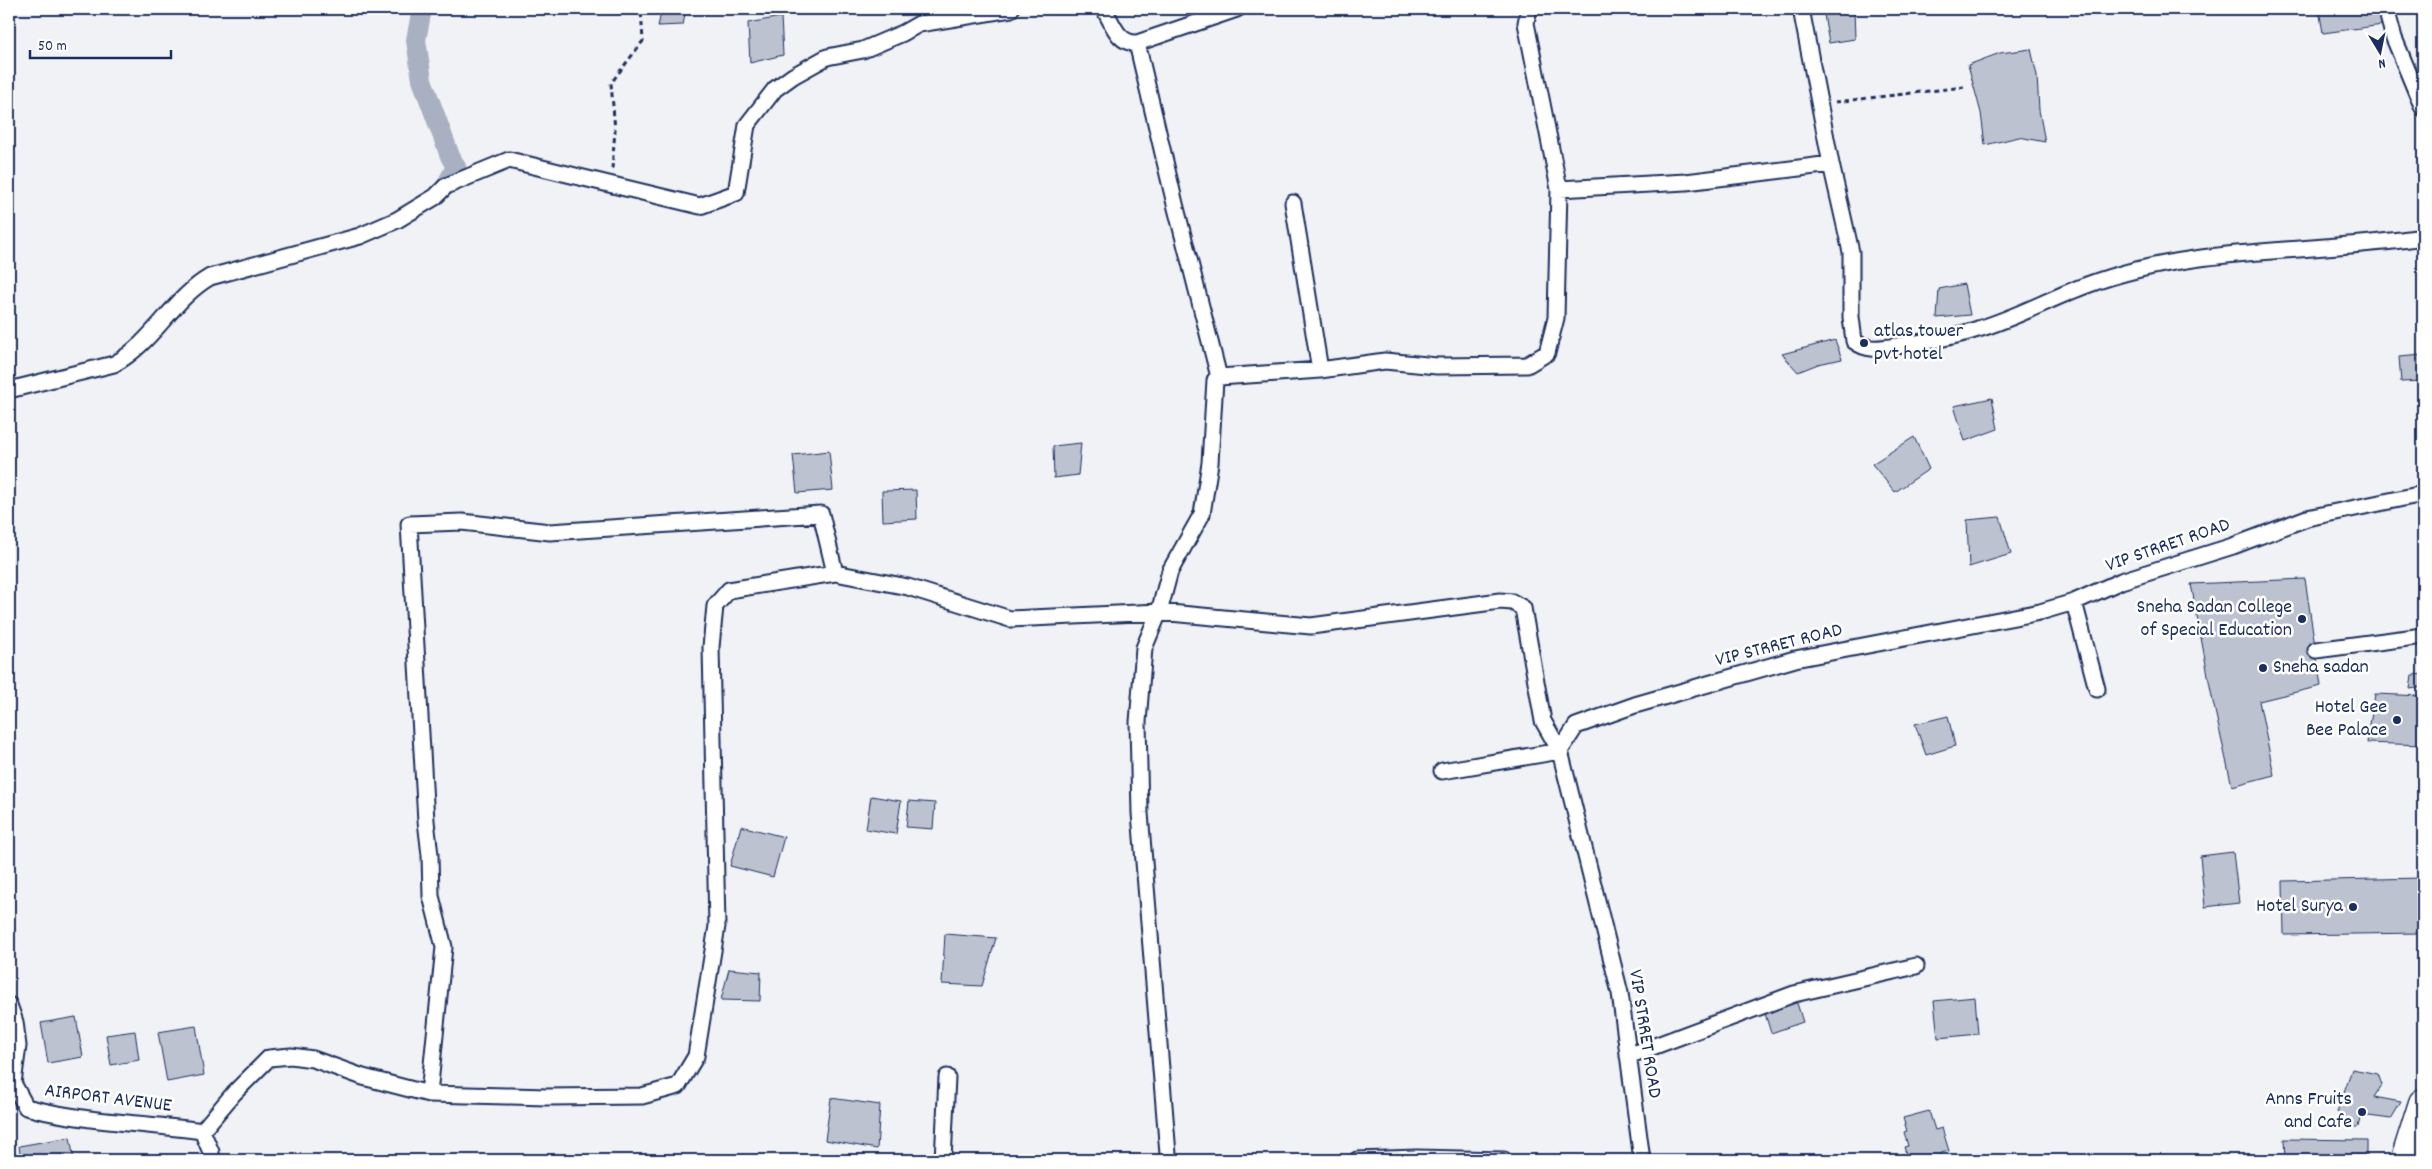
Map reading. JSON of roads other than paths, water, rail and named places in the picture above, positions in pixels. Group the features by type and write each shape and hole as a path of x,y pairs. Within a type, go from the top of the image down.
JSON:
{"highway":[{"path":"2405,1160 2423,1103"}],"street":[{"path":"9,390 114,364 127,357 196,285 210,277 360,236 397,220 435,197 446,186 509,160 700,206 736,193 747,124 775,89 793,76 827,57 863,50 904,33 919,24 1011,9"},
{"path":"1104,9 1120,37 1128,44 1137,43 1238,9"},
{"path":"1166,1160 1168,1154 1140,813 1138,722 1144,648 1159,612 1170,571 1202,514 1210,463 1215,380 1219,377 1320,370 1385,361 1437,366 1527,365 1547,353 1556,318 1559,189 1526,23 1529,9"},
{"path":"1801,9 1831,164 1851,252 1851,317 1854,341 1862,348 1930,341 1979,329 2088,284 2132,271 2176,262 2423,237"},
{"path":"2386,9 2397,46 2423,108"},
{"path":"1137,43 1219,377"},
{"path":"1559,189 1686,182 1831,164"},
{"path":"1293,203 1320,370"},
{"name":"VIP STRRET ROAD","path":"1642,1160 1620,993 1560,751 1576,726 1635,706 1786,662 2013,617 2074,602 2121,581 2233,546 2307,518 2423,494"},
{"path":"429,1094 444,947 431,896 409,524 462,522 550,532 821,514 835,573"},
{"path":"211,1160 211,1152 202,1131 234,1093 269,1058 291,1056 313,1059 363,1077 429,1094 547,1097 642,1096 678,1086 696,1056 717,926 710,646 715,606 729,590 835,573 908,587 1010,619 1159,612 1311,626 1478,603 1512,602 1523,608 1543,721 1560,751 1442,771"},
{"path":"2074,602 2096,689"},
{"path":"2316,650 2423,636"},
{"path":"1628,1056 1794,994 1916,966"},
{"name":"AIRPORT AVENUE","path":"9,1004 15,1022 18,1046 13,1083 26,1107 59,1116 146,1123 202,1131"},
{"path":"943,1160 947,1076"},
{"path":"1357,1160 1417,1158 1504,1160"}],"waterway":[{"path":"422,9 416,40 422,80 450,156 456,167 446,186"}],"place":[{"name":"atlas tower pvt hotel","path":"1864,343"},
{"name":"Sneha Sadan College of Special Education","path":"2302,619"},
{"name":"Sneha sadan","path":"2263,668"},
{"name":"Hotel Gee Bee Palace","path":"2397,720"},
{"name":"Hotel Surya","path":"2353,907"},
{"name":"Anns Fruits and Cafe","path":"2362,1112"}]}
